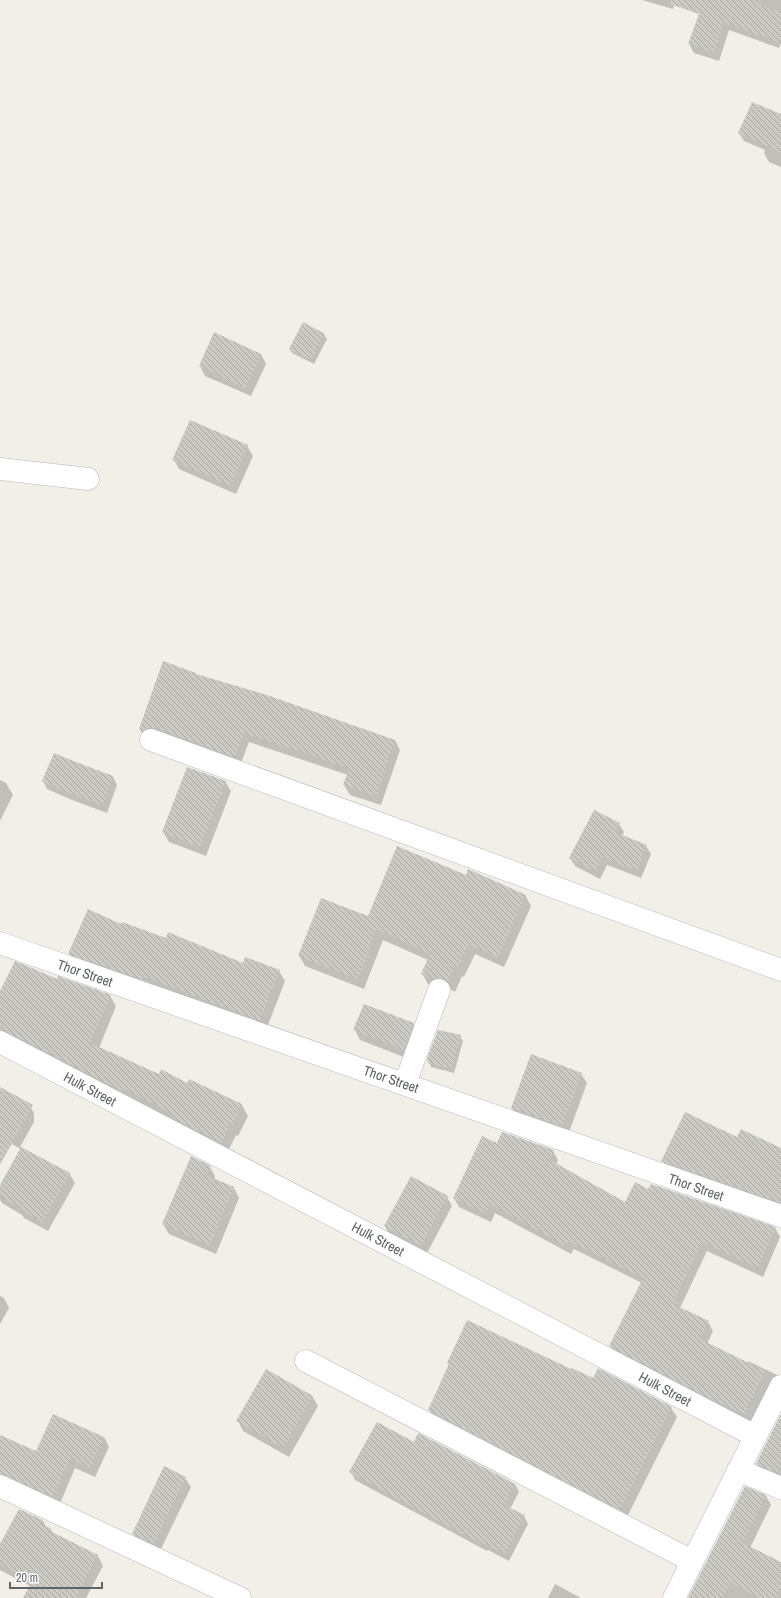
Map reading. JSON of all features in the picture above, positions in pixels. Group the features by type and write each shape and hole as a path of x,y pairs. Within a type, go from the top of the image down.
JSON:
{"street":[{"path":"0,469 88,479"},
{"path":"151,740 781,970"},
{"name":"Thor Street","path":"0,943 781,1216"},
{"path":"405,1084 439,990"},
{"name":"Hulk Street","path":"0,1042 755,1436"},
{"path":"306,1361 692,1561"},
{"path":"674,1598 781,1386"},
{"path":"738,1470 781,1488"},
{"path":"0,1486 240,1598"}],"building":[{"path":"671,0 761,0 759,5 781,12 781,43 724,22 714,53 688,44 699,14 670,4"},
{"path":"752,102 781,114 781,152 738,133"},
{"path":"303,322 325,334 311,360 289,349"},
{"path":"214,332 261,354 246,388 199,366"},
{"path":"190,420 248,445 231,486 172,460"},
{"path":"163,661 196,674 264,694 395,740 376,796 343,785 349,768 244,733 235,757 155,728 148,728 143,731 139,729"},
{"path":"54,753 113,776 103,806 42,781"},
{"path":"187,767 226,781 200,847 162,832"},
{"path":"594,810 620,823 615,832 647,845 637,871 603,857 595,871 569,858"},
{"path":"397,846 466,875 468,869 526,895 498,957 469,944 458,967 456,965 448,982 443,978 434,979 421,974 430,954 377,929 358,979 298,956 321,898 368,916"},
{"path":"88,909 121,924 122,922 166,938 168,932 243,963 245,957 280,970 260,1021 146,977 145,980 68,954"},
{"path":"15,961 57,979 58,976 111,995 90,1043 159,1074 161,1069 187,1083 189,1079 242,1104 222,1143 171,1117 173,1114 123,1088 122,1091 6,1031 0,1030 0,991"},
{"path":"364,1004 414,1023 404,1050 353,1030"},
{"path":"438,1030 461,1035 452,1069 428,1063 427,1059"},
{"path":"531,1054 582,1073 562,1126 511,1108"},
{"path":"0,1087 33,1105 0,1165"},
{"path":"685,1112 737,1137 741,1129 781,1148 781,1203 661,1161"},
{"path":"502,1132 554,1150 550,1160 625,1202 635,1182 648,1189 651,1184 776,1227 758,1268 702,1242 674,1300 677,1302 675,1305 709,1321 700,1339 765,1371 745,1414 719,1403 609,1346 643,1278 569,1241 566,1246 490,1204 486,1214 453,1198 482,1136 497,1143"},
{"path":"21,1147 70,1173 43,1222 17,1208 18,1207 0,1196 0,1185"},
{"path":"191,1156 211,1166 206,1175 234,1187 210,1245 162,1224"},
{"path":"411,1176 448,1196 421,1246 384,1226"},
{"path":"467,1320 593,1378 598,1368 672,1407 620,1510 428,1410 449,1364 447,1363"},
{"path":"266,1369 313,1396 284,1448 236,1421"},
{"path":"53,1414 104,1437 90,1468 70,1459 53,1497 0,1474 0,1435 36,1451"},
{"path":"781,1414 781,1466 777,1473 756,1464"},
{"path":"377,1422 414,1442 418,1433 515,1484 504,1505 525,1515 505,1554 484,1543 483,1545 349,1472"},
{"path":"164,1466 186,1477 154,1544 132,1534"},
{"path":"745,1486 766,1495 743,1543 781,1562 781,1587 775,1598 760,1598 730,1582 723,1598 688,1598"},
{"path":"19,1509 43,1520 42,1524 52,1529 50,1531 98,1555 76,1598 23,1598 32,1581 0,1564 0,1544"}]}
